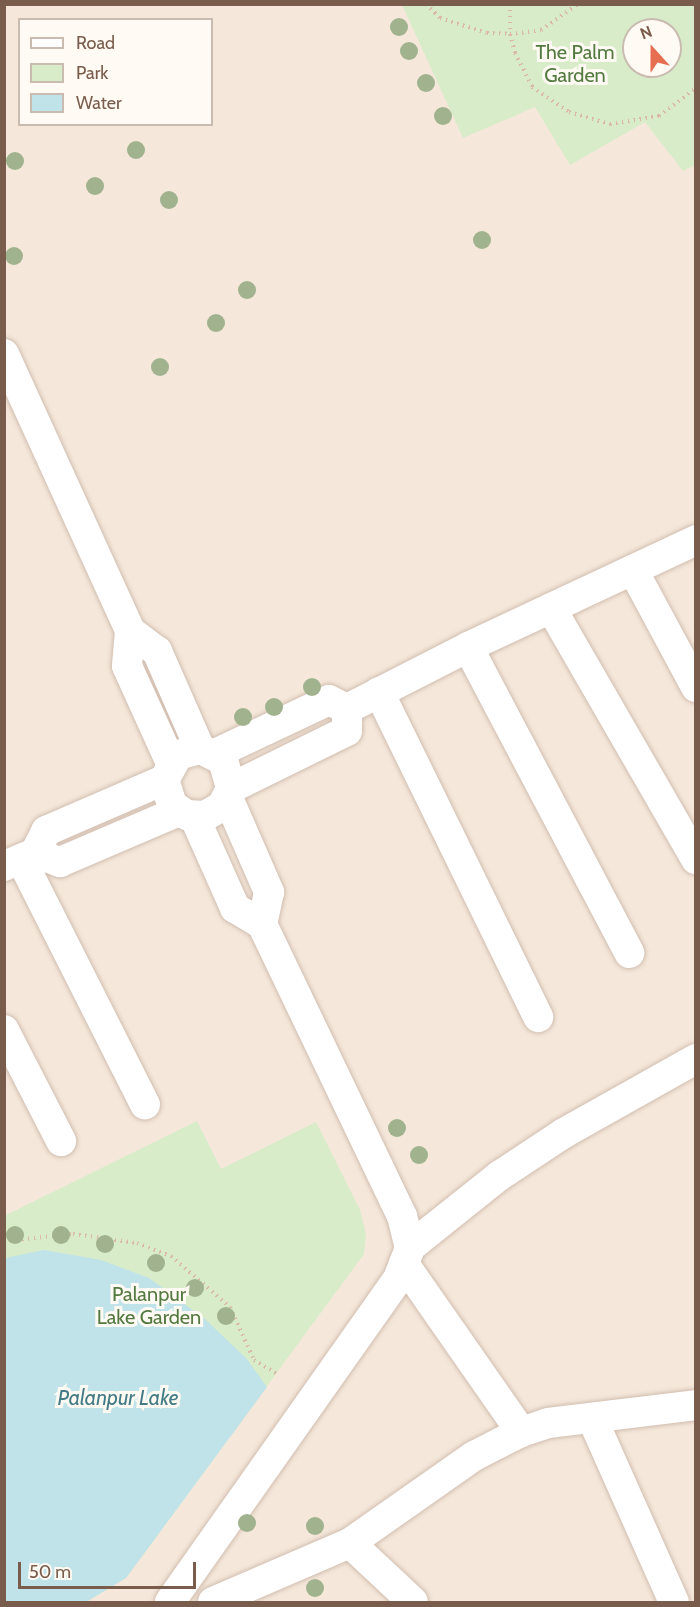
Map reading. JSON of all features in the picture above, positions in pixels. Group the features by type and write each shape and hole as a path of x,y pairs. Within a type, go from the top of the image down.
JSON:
{"street":[{"path":"4,354 130,631 157,651 207,751 228,768 229,793 269,892 262,924"},
{"path":"347,709 468,646 696,540"},
{"path":"633,570 696,687"},
{"path":"551,608 696,859"},
{"path":"130,631 127,666 167,771 167,798 187,814 235,908 262,924 402,1216 407,1255 521,1432"},
{"path":"468,646 629,953"},
{"path":"379,692 538,1017"},
{"path":"20,859 46,831 167,771 178,755 207,751 329,700 347,709"},
{"path":"20,859 60,862 187,814 214,812 229,793 346,731 347,709"},
{"path":"20,859 146,1104"},
{"path":"4,1030 61,1141"},
{"path":"170,1602 398,1279 407,1255 508,1170 696,1059"},
{"path":"213,1602 350,1543 474,1456 521,1432 548,1423 696,1405"},
{"path":"592,1418 674,1602"},
{"path":"350,1543 413,1602"}],"path":[{"path":"426,4 440,18 487,33 510,34 541,30 578,4"},
{"path":"510,4 510,34 532,87 569,112 609,124 659,116 696,88"},
{"path":"4,1241 73,1234 137,1244 171,1256 230,1307 254,1360 277,1374"}],"shaded area":[{"path":"5,5 695,5 695,1602 5,1602"}],"green space":[{"name":"The Palm Garden","path":"402,5 695,5 695,165 683,171 645,122 570,165 535,107 463,138"},
{"name":"Palanpur Lake Garden","path":"197,1121 221,1169 316,1122 360,1210 366,1234 364,1254 126,1578 86,1602 5,1602 4,1216"}],"water":[{"name":"Palanpur Lake","path":"44,1250 101,1260 149,1278 206,1320 246,1358 267,1387 126,1578 86,1602 5,1602 5,1258"}]}
